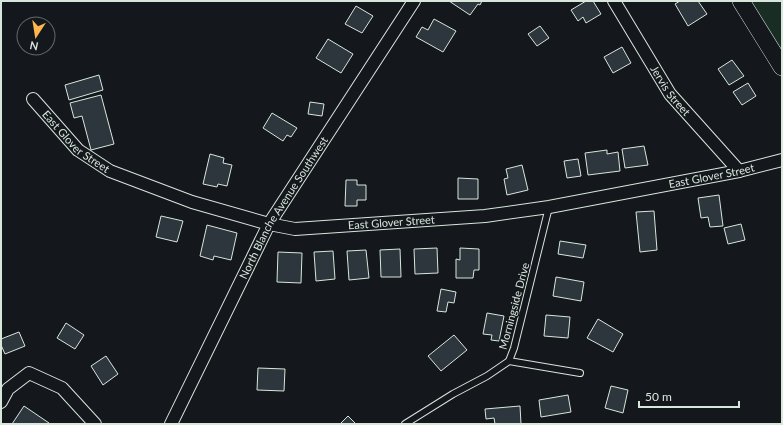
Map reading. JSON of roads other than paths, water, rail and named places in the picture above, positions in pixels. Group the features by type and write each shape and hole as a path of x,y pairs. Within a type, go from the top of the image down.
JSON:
{"main road":[{"path":"740,1 782,67"}],"street":[{"name":"North Blanche Avenue Southwest","path":"171,424 269,224 414,1"},
{"name":"Jervis Street","path":"614,1 670,94 739,171"},
{"name":"East Glover Street","path":"33,99 78,150 110,171 192,202 269,224 294,229 485,216 549,207 739,171 782,160"},
{"path":"1,402 8,389 29,373 62,388 95,424"}],"lane":[{"name":"Morningside Drive","path":"406,424 453,394 487,376 509,361 514,348 549,207"},
{"path":"509,361 580,373"}]}
